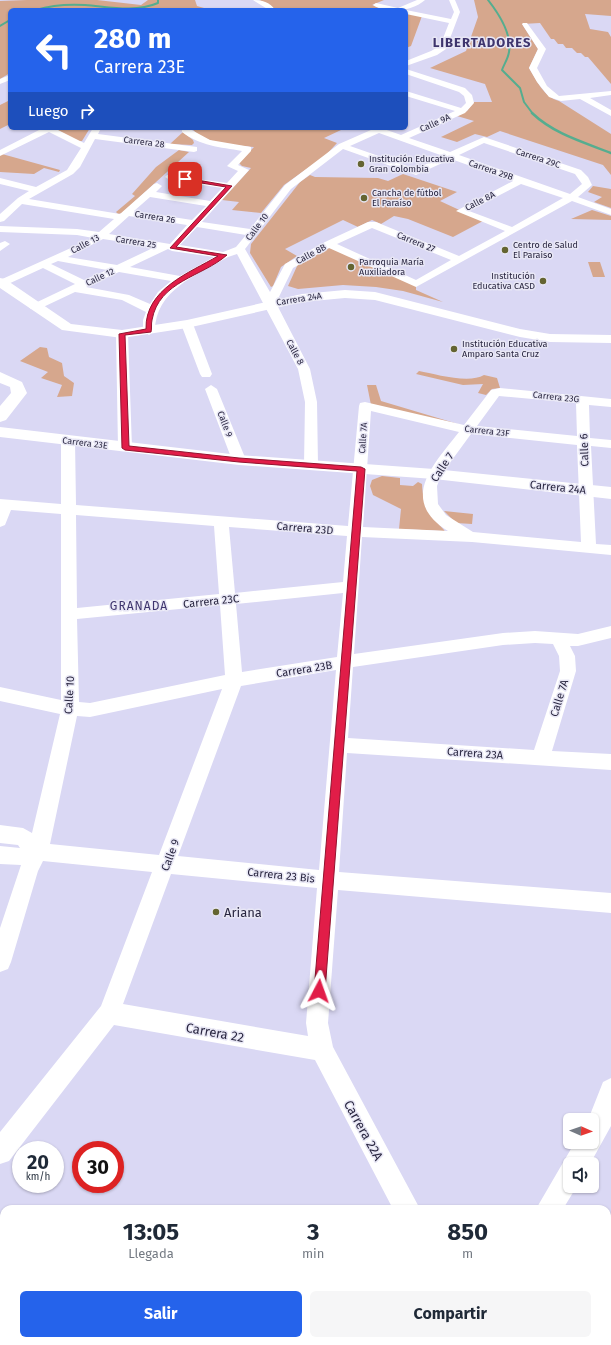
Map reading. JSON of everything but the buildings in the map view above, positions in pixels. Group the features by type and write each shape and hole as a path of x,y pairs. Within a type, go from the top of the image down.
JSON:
{"street":[{"path":"256,0 271,8"},
{"path":"388,0 376,5 389,8"},
{"path":"405,8 422,0"},
{"path":"408,63 440,50 452,21 455,4 452,0"},
{"path":"415,4 429,6"},
{"path":"408,12 452,21"},
{"path":"525,24 542,49 533,68 546,89 556,99 611,93"},
{"path":"408,72 462,90 470,99 465,109 408,94"},
{"path":"581,96 611,114"},
{"path":"412,103 424,98"},
{"name":"Calle 9A","path":"402,138 465,109"},
{"path":"0,153 43,130"},
{"path":"51,130 86,147"},
{"name":"Calle 12","path":"35,307 168,247 195,224 244,170 232,166 248,149 202,141 192,136 187,130"},
{"name":"Calle 10","path":"149,331 149,320 152,311 162,294 181,279 224,255 240,249 254,233 288,187 342,146 373,130"},
{"name":"Carrera 29B","path":"378,130 611,212"},
{"path":"0,219 20,201 36,190 70,172 75,167 95,132"},
{"name":"Carrera 28","path":"95,132 194,149"},
{"name":"Carrera 29C","path":"451,156 484,140 571,169 583,175 587,182 584,189 571,198"},
{"path":"342,146 416,172 451,156"},
{"path":"170,177 229,186"},
{"name":"Calle 8A","path":"512,230 461,211 521,180"},
{"path":"0,181 36,190"},
{"name":"Calle 13","path":"0,283 44,265 96,240 158,186"},
{"path":"149,194 213,204"},
{"path":"329,244 416,284 571,198"},
{"name":"Carrera 26","path":"20,201 254,233"},
{"name":"Calle 8B","path":"270,304 289,266 329,244 372,224"},
{"name":"Carrera 27","path":"372,224 459,260"},
{"name":"Carrera 25","path":"0,229 55,230 224,255"},
{"name":"Calle 8","path":"240,249 304,369 311,402 311,466"},
{"path":"57,258 181,279"},
{"path":"44,265 79,286 148,306 152,311"},
{"name":"Carrera 24A","path":"0,283 35,307 67,326 77,330 122,334 149,331 187,324 270,304 320,295 374,296 520,333 550,338 611,339"},
{"path":"187,324 206,374"},
{"path":"122,334 125,448"},
{"path":"0,377 17,385 19,393 0,417"},
{"name":"Calle 9","path":"211,388 239,460"},
{"name":"Carrera 23G","path":"500,392 611,403"},
{"name":"Calle 7","path":"472,537 452,528 434,512 430,505 430,485 434,474 495,393 500,392"},
{"name":"Calle 6","path":"582,400 589,547"},
{"name":"Carrera 23F","path":"366,406 449,427 611,444"},
{"name":"Calle 7A","path":"361,469 366,406"},
{"name":"Carrera 23E","path":"0,432 125,448 239,460 361,469"},
{"name":"Calle 10","path":"0,962 29,869 38,852 70,709 71,614 68,441"},
{"path":"322,1050 317,1023 361,469"},
{"name":"Carrera 24A","path":"361,469 434,474 611,493"},
{"path":"0,522 3,504"},
{"name":"Carrera 23D","path":"3,504 356,532 472,537 611,550"},
{"name":"Calle 9","path":"0,1152 109,1013 167,864 234,680 222,521"},
{"name":"Carrera 23C","path":"71,614 352,587"},
{"name":"Carrera 23B","path":"0,694 70,709 90,710 234,680 345,662 503,639 535,637 578,640 611,632"},
{"name":"Calle 7A","path":"541,757 568,671 567,656 559,639"},
{"name":"Carrera 23A","path":"339,744 611,762"},
{"path":"0,834 23,837 38,852"},
{"name":"Carrera 23 Bis","path":"0,855 18,857 38,852 328,880 611,903"},
{"name":"Carrera 22","path":"109,1013 322,1050"},
{"name":"Carrera 22A","path":"322,1050 405,1205"},
{"path":"599,1125 611,1090"},
{"path":"551,1205 563,1186"}],"shaded area":[{"path":"97,0 141,5 148,0 195,0 197,6 204,8 8,8 8,74 0,79 0,1"},
{"path":"259,0 384,0 372,5 384,8 273,8"},
{"path":"474,0 611,0 611,16 585,14 590,29 608,32 611,37 611,84 588,57 585,57 581,53 577,53 572,48 566,48 563,44 558,44 554,39 551,39 540,23 522,24 538,49 529,68 541,88 549,96 611,134 611,175 603,165 500,131 487,137 475,134 457,142 441,137 474,121 457,116 467,111 474,102 492,102 485,84 430,68 466,51 478,17"},
{"path":"408,13 422,16 411,46 408,47"},
{"path":"8,101 8,125 0,129 0,105"},
{"path":"57,130 89,130 82,141 78,141"},
{"path":"194,130 341,130 324,138 337,143 325,156 284,185 261,213 232,210 239,202 222,200 251,168 242,166 239,163 254,147 211,141 196,133"},
{"path":"183,132 193,140 194,143 192,145 170,144"},
{"path":"179,150 189,152 122,213 118,214 116,212 135,196 132,194 156,167"},
{"path":"2,154 60,170 59,172 44,168 34,174 0,172 0,155"},
{"path":"403,174 457,192 440,201 483,221 453,237 408,219 394,216 381,224 372,220 358,227 343,220 285,249 297,256 281,267 273,286 271,287 250,253 251,244 300,182 310,175 315,177 378,178 388,181"},
{"path":"593,186 611,189 611,208 594,202 602,197 588,192"},
{"path":"592,210 611,216 611,220 571,219"},
{"path":"331,247 416,284 416,290 443,302 403,291 376,287 343,285 298,289 288,286 298,264"},
{"path":"588,262 600,262 605,277 593,277"},
{"path":"40,347 47,348 49,357 62,363 64,376 74,383 72,396 57,397 62,385 41,378 48,372 20,361"},
{"path":"419,371 443,376 470,379 478,378 484,375 497,378 500,388 492,389 486,395 478,393 483,384 463,385 416,374"},
{"path":"367,385 376,385 381,401 458,424 371,405"},
{"path":"382,476 400,478 400,485 413,486 418,482 422,484 424,499 428,510 445,531 399,529 401,509 373,495 370,486 372,480"},
{"path":"444,511 473,514 472,524 456,523"}],"waterway":[{"path":"140,8 158,3 158,0"},
{"path":"488,0 504,24 509,38 508,55 502,70 520,88 524,102 533,113"},
{"path":"42,8 72,5 122,8"},
{"path":"0,26 8,21"},
{"path":"533,113 559,132 611,153"}],"place":[{"name":"Institución Educativa Gran Colombia","path":"361,164"},
{"name":"Cancha de fútbol El Paraíso","path":"364,198"},
{"name":"Centro de Salud El Paraiso","path":"505,250"},
{"name":"Parroquia María Auxiliadora","path":"351,267"},
{"name":"Institución Educativa CASD","path":"543,281"},
{"name":"Institución Educativa Amparo Santa Cruz","path":"454,349"},
{"name":"Ariana","path":"216,912"}],"district":[{"name":"LIBERTADORES","path":"482,42"},
{"name":"GRANADA","path":"139,606"}],"route":[{"path":"185,179 229,186 172,248 224,255 181,279 170,286 162,294 152,311 149,320 149,331 122,334 125,448 239,460 361,469 319,991"}]}
